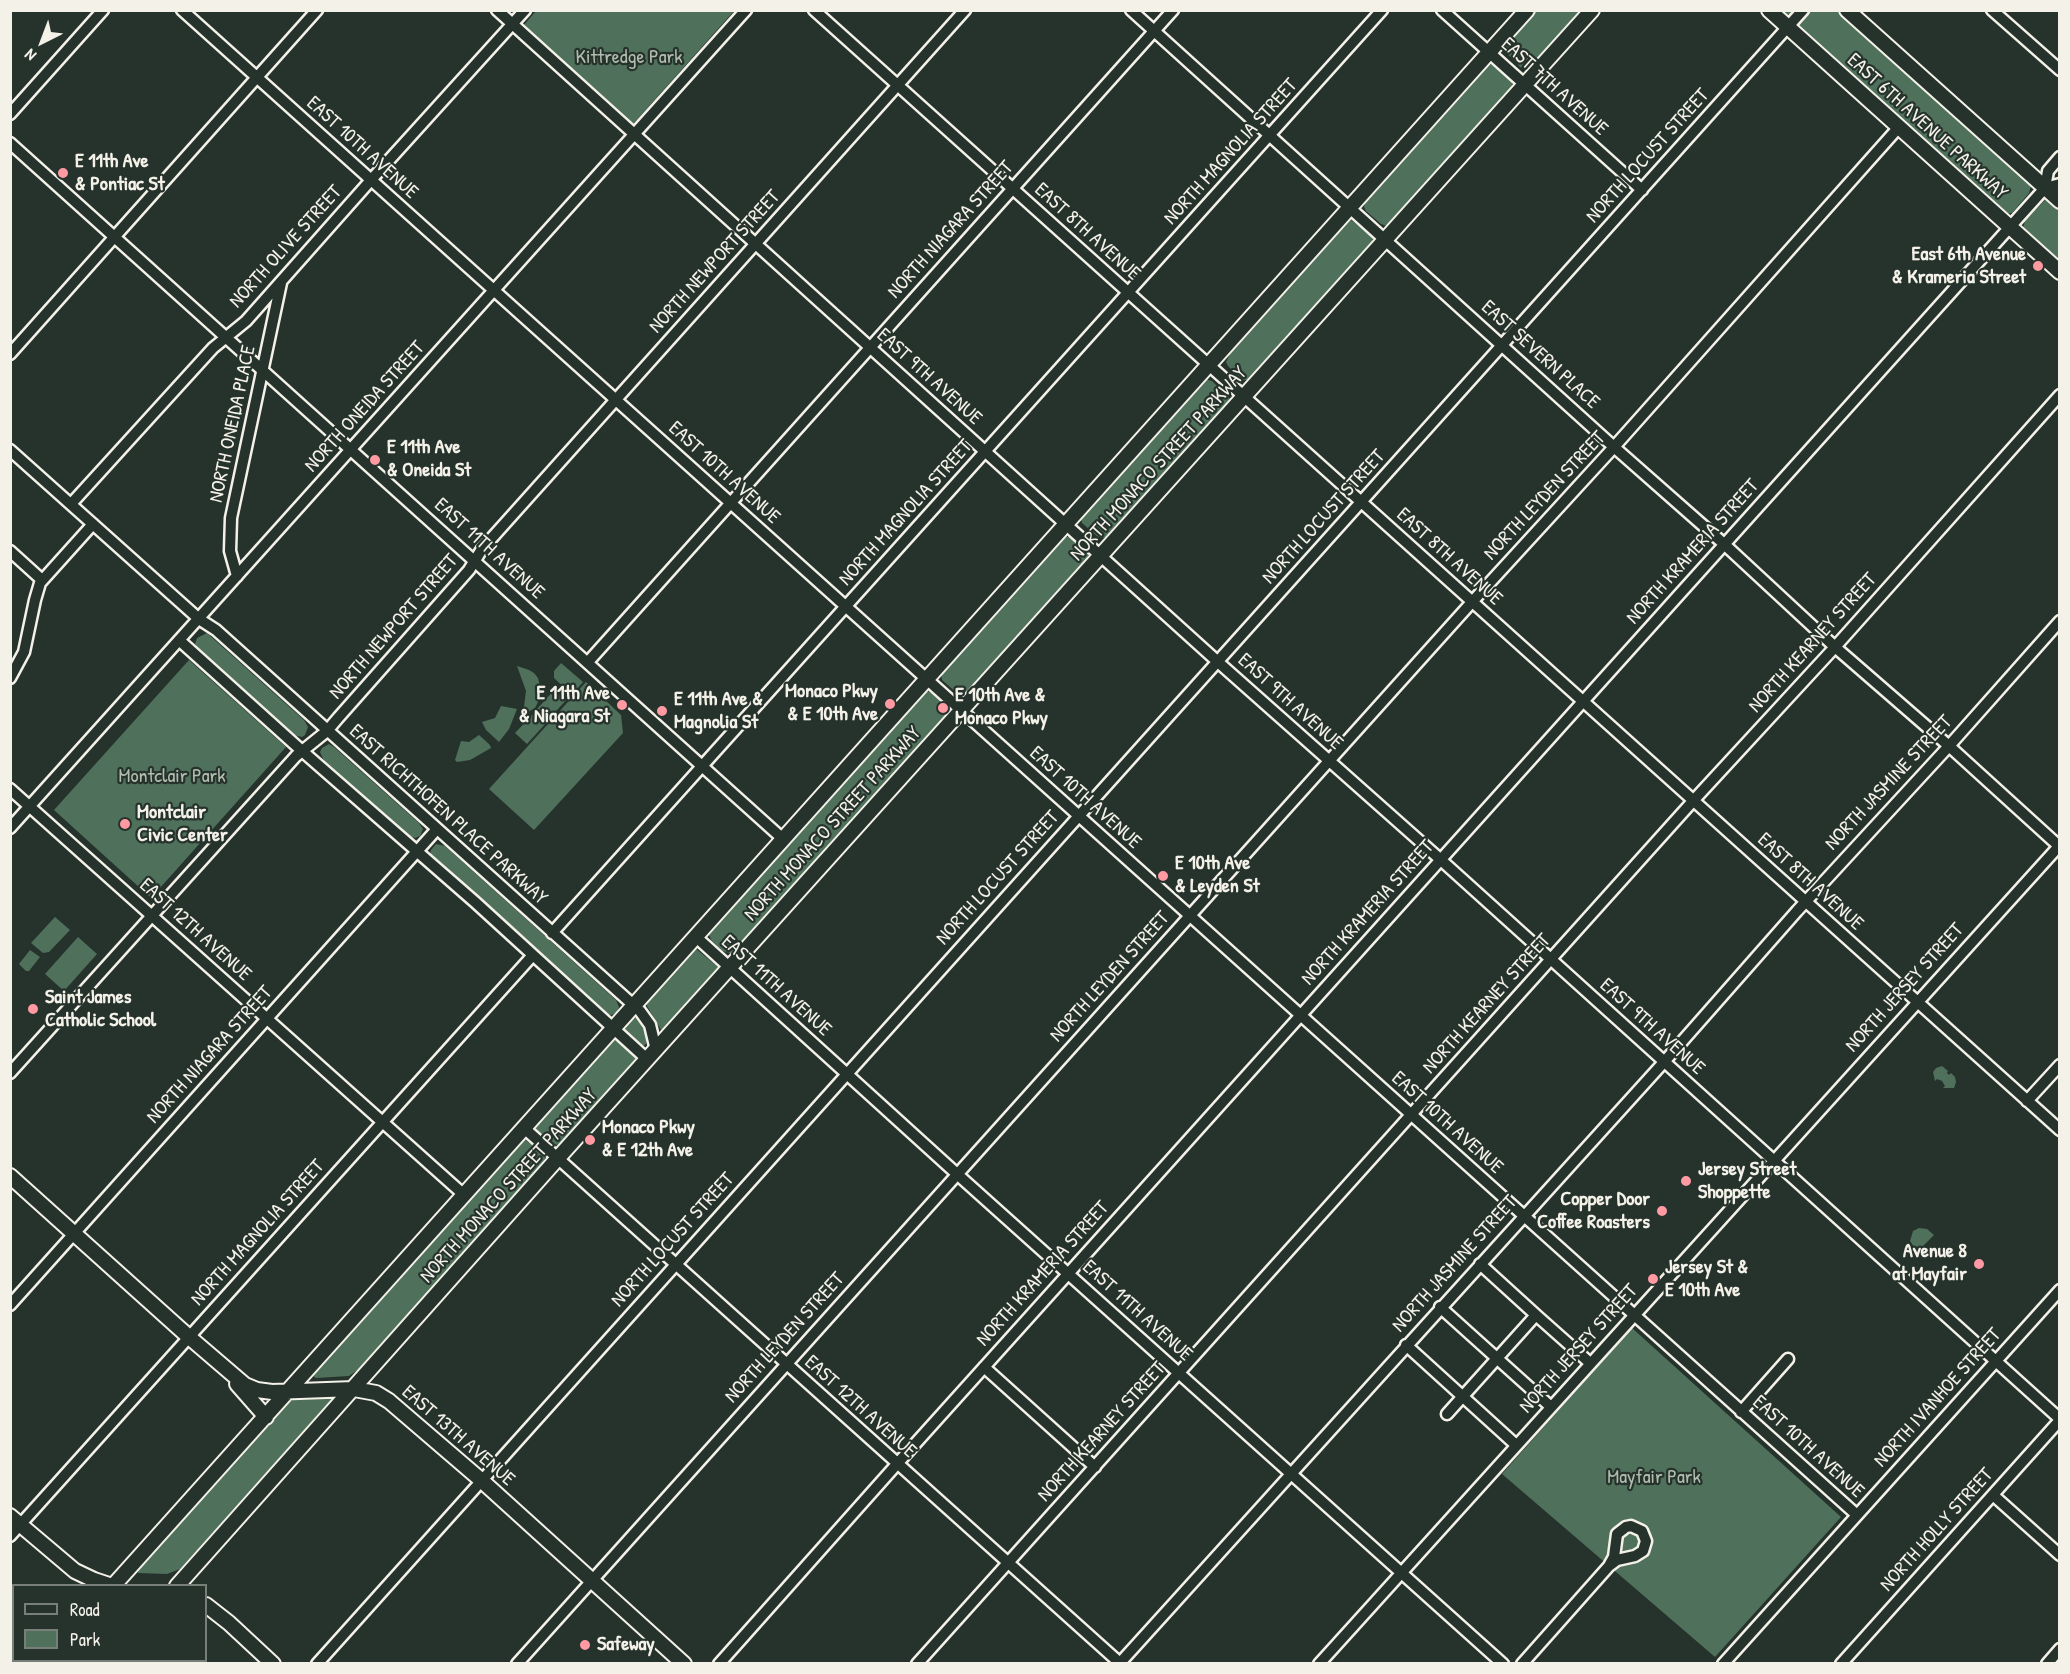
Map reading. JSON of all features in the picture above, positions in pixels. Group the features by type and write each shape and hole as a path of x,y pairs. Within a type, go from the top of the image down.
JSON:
{"main road":[{"name":"NORTH MONACO STREET PARKWAY","path":"115,1584 1527,10"},
{"name":"NORTH MONACO STREET PARKWAY","path":"179,1584 558,1158 1102,557 1592,10"},
{"name":"EAST 6TH AVENUE PARKWAY","path":"1769,10 2060,272"},
{"name":"EAST 6TH AVENUE PARKWAY","path":"1847,10 2060,201"},
{"name":"EAST 13TH AVENUE","path":"10,1176 239,1381 251,1388 265,1391 354,1389 368,1391 389,1401 481,1480 684,1664"},
{"path":"222,1366 266,1417"},
{"path":"15,1521 75,1571 107,1584"},
{"path":"207,1606 273,1664"}],"street":[{"path":"10,114 103,10"},
{"name":"EAST 10TH AVENUE","path":"182,10 1857,1515"},
{"path":"10,354 317,10"},
{"name":"EAST 9TH AVENUE","path":"497,10 2060,1420"},
{"name":"NORTH OLIVE STREET","path":"71,504 213,348 246,321 525,10"},
{"name":"NORTH ONEIDA STREET","path":"10,828 746,10"},
{"name":"EAST 8TH AVENUE","path":"814,10 2060,1130"},
{"name":"NORTH NEWPORT STREET","path":"10,1073 301,750 327,730 469,570 482,549 965,10"},
{"name":"EAST SEVERN PLACE","path":"1131,10 1724,544 1835,647 2059,846"},
{"name":"NORTH NIAGARA STREET","path":"588,662 1173,10"},
{"name":"NORTH MAGNOLIA STREET","path":"552,933 1382,10"},
{"name":"EAST 7TH AVENUE","path":"1442,10 1641,190"},
{"name":"NORTH LOCUST STREET","path":"317,1664 1803,10"},
{"path":"1992,10 2060,70"},
{"name":"NORTH LEYDEN STREET","path":"517,1664 1189,915 1614,447 1899,127"},
{"name":"EAST 11TH AVENUE","path":"10,143 476,560 783,839"},
{"name":"NORTH KRAMERIA STREET","path":"719,1664 2045,188 2048,171 2060,157"},
{"path":"2045,188 2060,184"},
{"name":"NORTH ONEIDA PLACE","path":"237,576 231,555 229,530 282,280"},
{"name":"NORTH KEARNEY STREET","path":"917,1664 2060,395"},
{"name":"EAST RICHTHOFEN PLACE PARKWAY","path":"10,450 199,619 216,630 633,1005 650,1025 652,1055"},
{"path":"10,678 24,652 35,600 42,580 93,524"},
{"path":"10,551 42,580"},
{"name":"NORTH JASMINE STREET","path":"1120,1663 2060,621"},
{"path":"179,640 613,1027 652,1055"},
{"name":"EAST 12TH AVENUE","path":"10,789 463,1194"},
{"name":"NORTH NIAGARA STREET","path":"10,1305 437,829"},
{"name":"NORTH JERSEY STREET","path":"1319,1664 2059,846"},
{"name":"EAST 11TH AVENUE","path":"695,936 1503,1664"},
{"name":"NORTH MAGNOLIA STREET","path":"10,1536 15,1521 189,1337 533,955"},
{"path":"2027,1101 2060,1065"},
{"name":"EAST 12TH AVENUE","path":"523,1127 1120,1663"},
{"path":"1480,1264 1590,1363"},
{"name":"NORTH IVANHOE STREET","path":"1723,1664 2060,1290"},
{"path":"1440,1307 1551,1407"},
{"path":"1447,1414 1536,1315"},
{"path":"1406,1346 1516,1445"},
{"path":"1742,1412 1788,1359"},
{"path":"984,1367 1095,1467"},
{"name":"NORTH HOLLY STREET","path":"1841,1664 2060,1420"},
{"path":"1993,1495 2060,1555"},
{"path":"1522,1664 1610,1566"},
{"path":"2047,1664 2060,1649"}],"green space":[{"name":"Kittredge Park","path":"536,11 734,11 633,124 523,26"},
{"path":"1536,11 1583,11 1527,69 1520,67 1503,49"},
{"path":"1778,11 1839,11 2029,183 2031,186 2029,193 2012,213 2005,214"},
{"path":"1489,64 1495,65 1512,80 1513,88 1391,224 1387,226 1381,224 1366,211 1364,207 1366,200"},
{"path":"2046,199 2059,207 2059,261 2023,228 2025,221"},
{"path":"1351,220 1371,235 1373,238 1371,247 1250,380 1242,380 1226,362 1230,354"},
{"path":"1205,379 1212,381 1232,401 1230,404 1107,537 1098,537 1082,523 1083,515"},
{"path":"1063,536 1072,538 1082,547 1088,554 1088,561 968,695 958,694 942,680 941,672"},
{"path":"207,633 304,720 308,727 305,735 302,737 294,735 199,649 195,644 197,638"},
{"name":"Montclair Park","path":"189,660 286,747 151,898 54,810"},
{"path":"561,663 583,682 572,695 554,678 554,671"},
{"path":"517,666 534,673 541,690 535,708 523,715 526,691"},
{"path":"586,682 621,715 623,733 534,830 489,789"},
{"path":"556,688 568,698 548,720 537,709"},
{"path":"922,692 933,693 948,708 950,712 948,717 737,951 732,954 723,951 711,940 708,932"},
{"path":"501,706 517,709 509,729 499,742 486,730 482,722 495,718"},
{"path":"535,712 547,722 527,744 515,733"},
{"path":"479,735 491,748 470,760 457,762 455,760 461,741 469,742"},
{"path":"329,744 419,823 423,829 420,836 415,838 408,836 324,761 320,752"},
{"path":"436,844 445,846 616,1000 619,1007 617,1012 612,1015 605,1014 433,859 430,854"},
{"path":"55,917 70,930 49,952 43,953 31,943"},
{"path":"78,937 97,954 64,991 45,974"},
{"path":"695,948 718,967 718,971 668,1028 661,1030 647,1006 648,998"},
{"path":"30,950 40,957 29,971 26,971 19,964"},
{"path":"632,1017 641,1024 647,1036 646,1044 642,1047 623,1030"},
{"path":"614,1040 618,1041 637,1060 637,1063 566,1140 557,1145 549,1142 536,1131 535,1123"},
{"path":"1942,1066 1949,1075 1951,1073 1955,1077 1954,1088 1943,1088 1945,1086 1942,1081 1937,1079 1935,1081 1933,1072"},
{"path":"524,1139 544,1154 542,1168 359,1369 349,1376 316,1378 313,1376 312,1371 520,1140"},
{"path":"1919,1228 1927,1229 1934,1235 1917,1252 1910,1241 1913,1231"},
{"name":"Mayfair Park","path":"1632,1328 1841,1517 1715,1657 1502,1474"},
{"path":"331,1396 331,1400 180,1569 167,1574 138,1573 137,1567 288,1398"}],"place":[{"name":"E 11th Ave & Pontiac St","path":"63,173"},
{"name":"East 6th Avenue & Krameria Street","path":"2038,266"},
{"name":"E 11th Ave & Oneida St","path":"375,460"},
{"name":"Monaco Pkwy & E 10th Ave","path":"890,704"},
{"name":"E 11th Ave & Niagara St","path":"622,705"},
{"name":"E 10th Ave & Monaco Pkwy","path":"943,708"},
{"name":"E 11th Ave & Magnolia St","path":"662,711"},
{"name":"Montclair Civic Center","path":"125,824"},
{"name":"E 10th Ave & Leyden St","path":"1163,876"},
{"name":"Saint James Catholic School","path":"33,1009"},
{"name":"Monaco Pkwy & E 12th Ave","path":"590,1140"},
{"name":"Jersey Street Shoppette","path":"1686,1181"},
{"name":"Copper Door Coffee Roasters","path":"1662,1211"},
{"name":"Avenue 8 at Mayfair","path":"1979,1264"},
{"name":"Jersey St & E 10th Ave","path":"1653,1279"},
{"name":"Safeway","path":"585,1645"}]}
